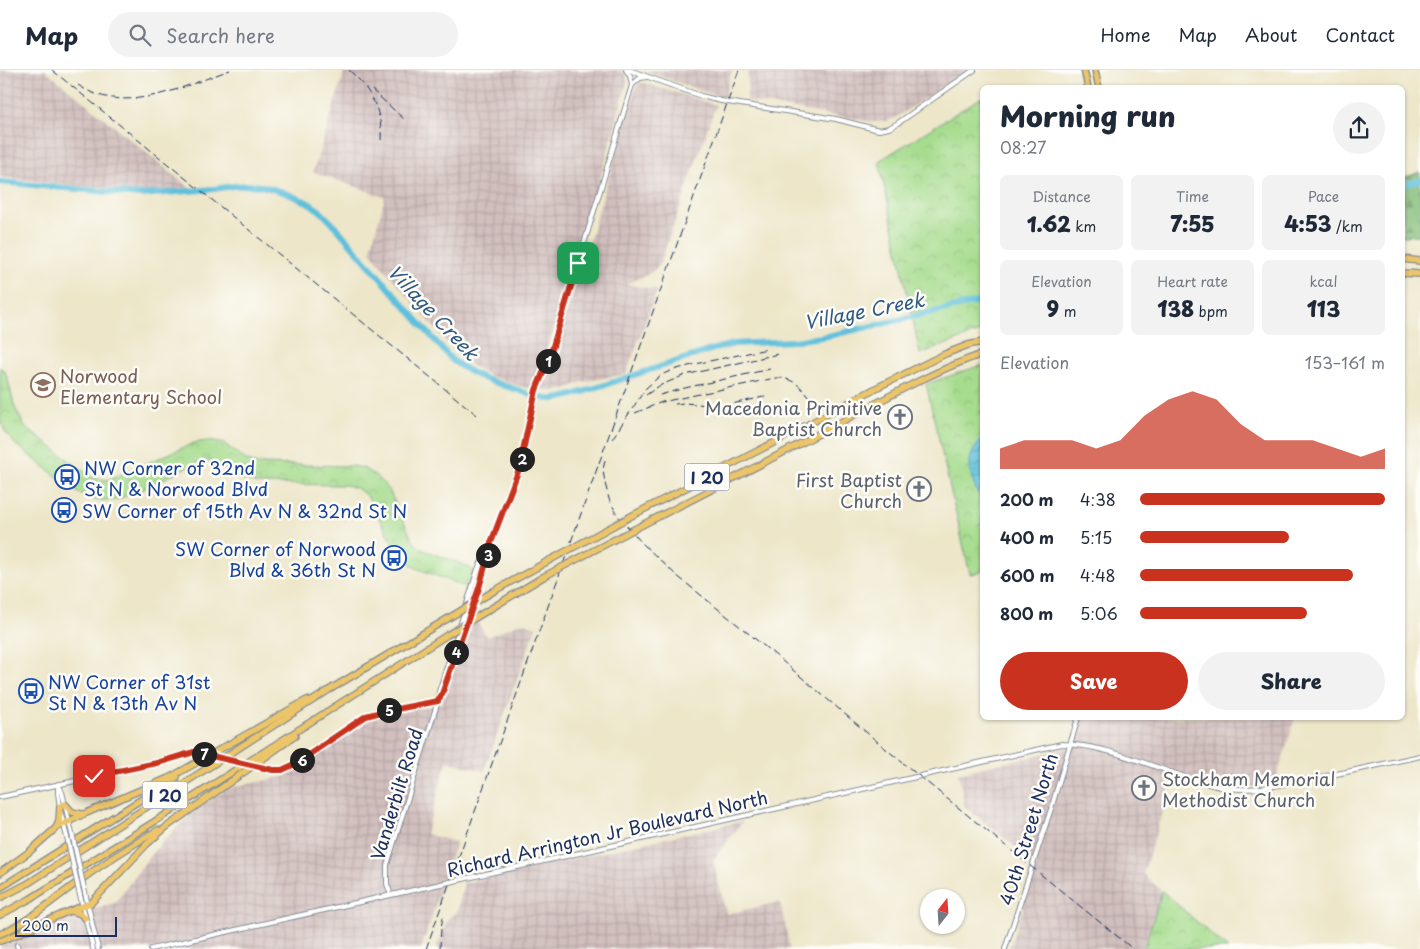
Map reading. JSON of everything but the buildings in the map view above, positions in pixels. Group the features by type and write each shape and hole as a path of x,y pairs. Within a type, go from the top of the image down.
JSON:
{"highway":[{"path":"1405,260 1418,261"},
{"path":"1405,274 1410,275"},
{"path":"1405,276 1420,275"},
{"name":"I 20","path":"0,898 27,884 329,690 494,591 635,514 878,387 945,354 980,342"},
{"name":"I 20","path":"0,915 38,894 447,635 544,577 935,374 980,355"},
{"path":"0,873 56,828 171,777 244,735 329,690"},
{"path":"0,941 91,903 156,835 335,707"},
{"path":"0,888 244,735"},
{"path":"56,828 62,805 72,812 84,814"},
{"path":"2,934 26,920 137,842 173,822"},
{"path":"71,911 85,918"}],"main road":[{"path":"1084,70 1087,85"},
{"path":"1095,70 1098,85"}],"street":[{"path":"628,70 632,85 640,78 648,77"},
{"path":"628,70 701,96 721,101 836,119 879,130 889,128 898,123 974,70"},
{"name":"Vanderbilt Road","path":"391,895 386,884 387,865 438,701 479,588 489,548 519,469 536,390 550,356 632,85"},
{"path":"0,798 157,763 194,752 276,770 289,768 366,716 438,701"},
{"name":"40th Street North","path":"1005,949 1077,720"},
{"name":"Richard Arrington Jr Boulevard North","path":"151,949 1062,744 1069,744"},
{"path":"1069,744 1107,752 1220,787 1247,789 1277,785 1420,756"},
{"path":"58,784 58,793 66,823 78,886 98,949"},
{"path":"66,823 73,838 83,884 85,918 93,949"}],"shaded area":[{"path":"0,70 45,70 191,189 141,192 0,177"},
{"path":"345,70 620,70 626,75 627,82 606,159 533,390 492,377 471,365 452,348 370,252 385,197 313,172"},
{"path":"644,70 732,70 724,97 698,90"},
{"path":"748,70 969,70 895,118 874,122 747,101"},
{"path":"641,82 716,105 659,266 647,275 626,284 657,290 626,374 582,382 566,389 551,391 541,389 581,269 636,87"},
{"path":"477,622 487,637 523,622 536,627 484,771 447,761 426,834 456,842 421,949 0,949 0,933 115,903 152,853 196,808 228,788 286,776 369,718 441,704 468,628"},
{"path":"1080,720 1294,720 1275,783 1223,792 1173,777 1143,874 1162,891 1143,949 1009,949 1037,864 965,807 958,773 1071,747"},
{"path":"743,821 713,860 726,914 780,902 790,949 436,949 449,917 457,912 464,883"}],"green space":[{"path":"980,98 980,332 920,354 879,161"},
{"path":"1420,172 1420,235 1405,236 1405,177"},
{"path":"980,366 980,572 970,574 926,384"},
{"path":"0,367 5,372 15,408 25,427 93,478 108,480 194,443 207,441 223,443 246,460 257,464 354,466 363,468 375,475 388,488 413,541 421,549 465,565 473,570 466,587 416,568 404,559 396,549 367,496 358,489 346,485 258,484 240,479 219,464 205,461 195,463 116,500 96,500 78,493 15,444 6,433 0,421"},
{"path":"1162,891 1228,949 1144,949"}],"water":[{"path":"980,442 980,496 974,485 970,467 972,454"}],"waterway":[{"name":"Village Creek","path":"1405,185 1420,180"},
{"name":"Village Creek","path":"0,182 140,195 248,185 262,186 283,192 307,202 319,210 452,360 483,378 548,399 556,399 586,391 734,344 794,341 828,336 980,301"}],"railway":[{"path":"52,70 477,415"},
{"path":"78,85 96,94 115,98 135,99 174,90 230,70"},
{"path":"349,70 364,85 374,102 380,121 381,142"},
{"path":"426,949 739,70"},
{"path":"371,89 405,120"},
{"path":"612,439 646,388 661,375 700,363 767,349"},
{"path":"646,395 659,386 685,375 778,354"},
{"path":"660,395 770,369"},
{"path":"635,413 662,402 775,378 790,380 809,397"},
{"path":"675,404 723,406 768,396"},
{"path":"605,460 603,470 605,483 609,499 618,516 643,544 676,575 774,654 892,754 1133,949"},
{"path":"440,949 443,917"}],"place":[{"name":"Norwood Elementary School","path":"43,385"},
{"name":"Macedonia Primitive Baptist Church","path":"900,417"},
{"name":"NW Corner of 32nd St N & Norwood Blvd","path":"67,477"},
{"name":"First Baptist Church","path":"919,489"},
{"name":"SW Corner of 15th Av N & 32nd St N","path":"64,510"},
{"name":"SW Corner of Norwood Blvd & 36th St N","path":"394,558"},
{"name":"NW Corner of 31st St N & 13th Av N","path":"31,691"},
{"name":"Stockham Memorial Methodist Church","path":"1144,788"}],"route":[{"path":"94,776 157,763 194,752 269,769 282,770 289,768 366,716 438,701 479,588 489,548 519,469 536,390 550,356 578,263"}]}
